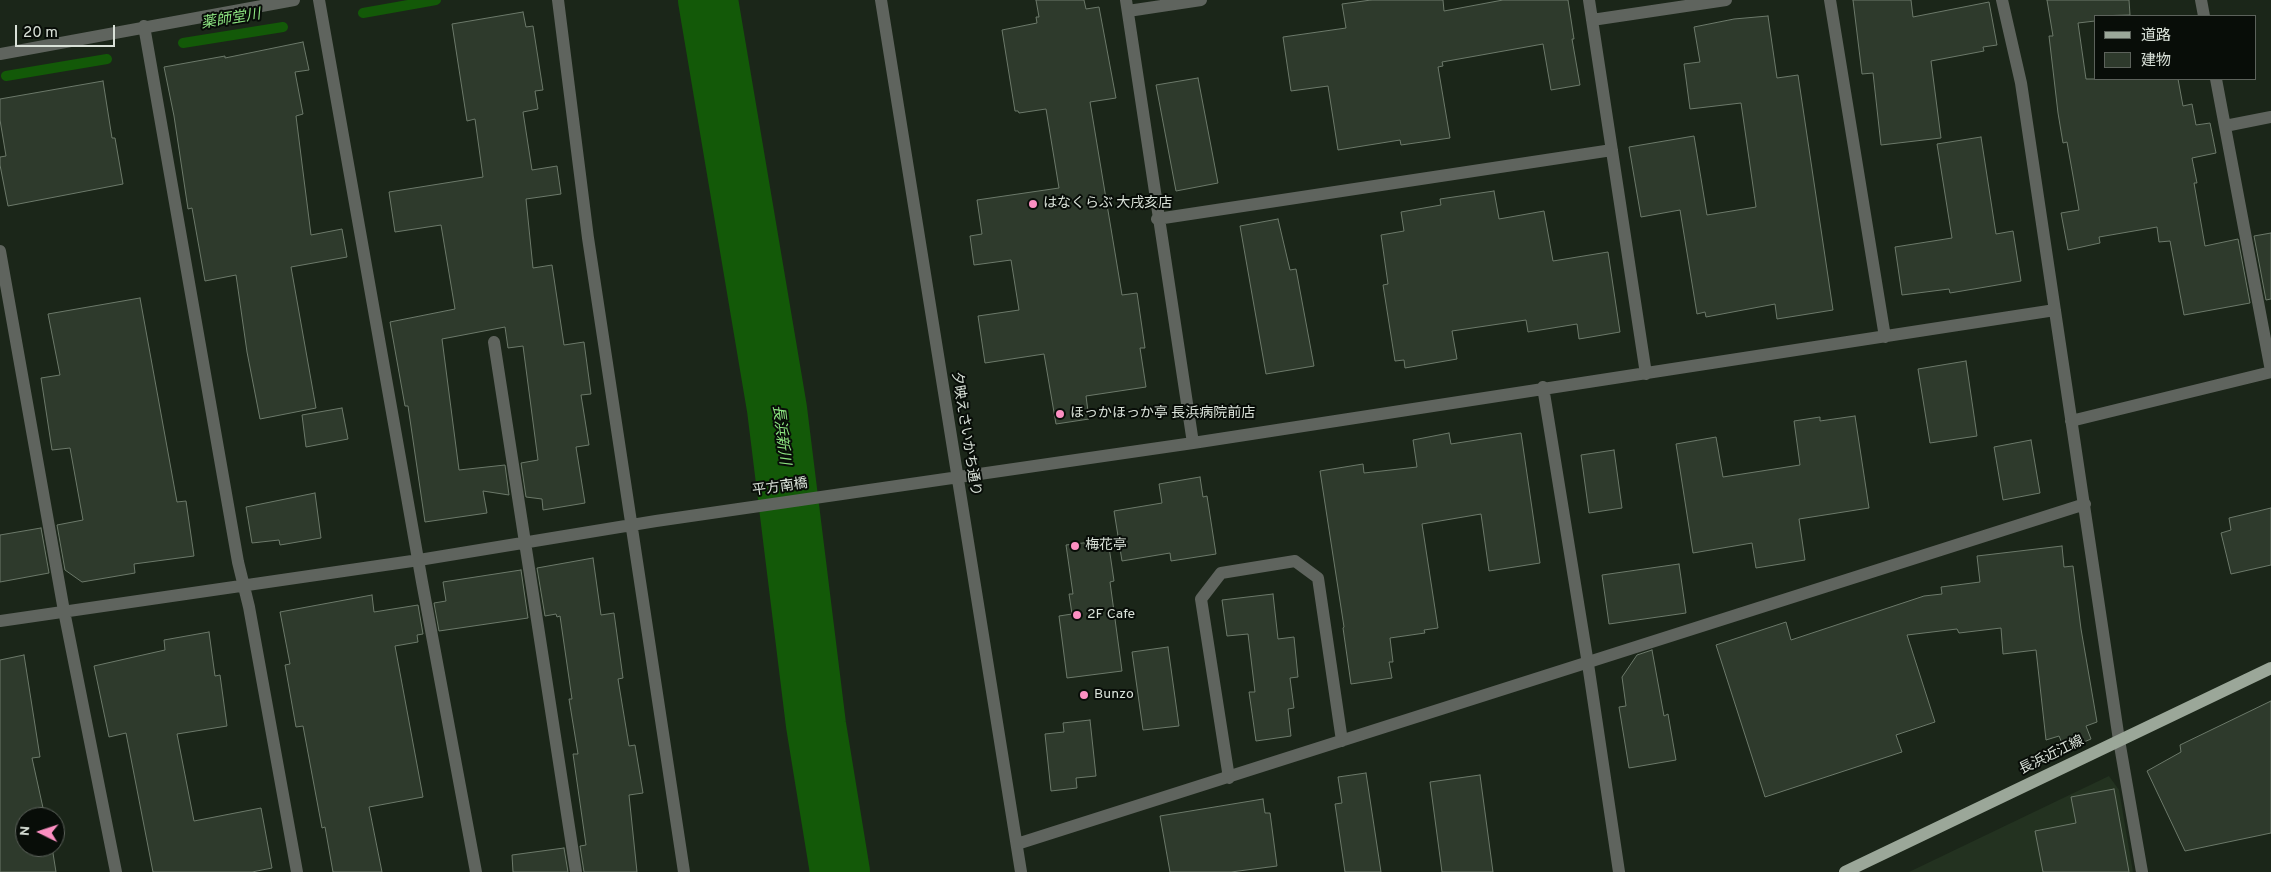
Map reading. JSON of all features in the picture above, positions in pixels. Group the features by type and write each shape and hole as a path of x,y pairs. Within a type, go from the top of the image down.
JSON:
{"main road":[{"name":"長浜近江線","path":"1845,872 2271,668"}],"street":[{"path":"0,54 144,26 294,0"},
{"path":"318,0 476,872"},
{"path":"558,0 588,238 684,872"},
{"name":"夕映えさいかち通り","path":"881,0 1021,872"},
{"path":"1193,443 1157,219 1127,5 1201,0"},
{"path":"1589,0 1646,374"},
{"path":"1592,20 1726,0"},
{"path":"1830,0 1885,337"},
{"path":"2002,0 2021,83 2119,740 2142,872"},
{"path":"2201,0 2204,15"},
{"path":"144,26 243,585 297,872"},
{"path":"2071,420 2271,372 2216,80"},
{"path":"2225,126 2271,117"},
{"path":"1157,219 1612,150"},
{"path":"0,251 64,611 116,872"},
{"name":"平方南橋","path":"0,621 419,560 656,521 1193,443 1543,387 1646,374 2055,310"},
{"path":"494,342 576,872"},
{"path":"1543,387 1588,664 1619,872"},
{"path":"1017,844 1588,664 2085,504"},
{"path":"1228,778 1201,599 1221,573 1295,561 1318,578 1342,741"}],"shaded area":[{"path":"2109,776 2119,790 2133,872 1909,872"}],"building":[{"path":"1036,0 1084,0 1086,9 1099,7 1116,98 1090,102 1122,295 1137,293 1145,348 1140,348 1146,387 1086,396 1089,419 1056,424 1044,354 985,363 978,316 1019,310 1011,260 974,265 970,236 982,234 977,200 1059,188 1046,109 1019,113 1015,111 1002,30 1037,23 1036,17 1039,17"},
{"path":"1371,0 1443,0 1444,11 1503,0 1568,0 1580,85 1551,90 1543,44 1442,62 1443,66 1438,67 1450,138 1401,145 1400,140 1338,150 1328,86 1291,91 1283,37 1346,28 1342,4"},
{"path":"1853,0 1911,0 1913,17 1989,2 1997,45 1983,47 1984,51 1931,61 1941,138 1881,145 1873,73 1862,74"},
{"path":"2047,0 2129,0 2130,15 2094,15 2094,21 2078,23 2086,79 2178,80 2183,106 2192,104 2196,125 2210,123 2216,153 2192,158 2197,183 2194,183 2205,246 2238,239 2250,303 2184,315 2170,241 2159,242 2157,227 2099,237 2100,243 2068,250 2061,213 2079,210 2067,142 2063,143 2058,113 2049,36 2053,36"},
{"path":"523,12 526,27 533,26 543,90 535,91 538,109 523,112 532,170 557,166 561,194 526,199 533,268 552,265 564,345 584,342 591,394 581,395 589,445 576,447 585,503 543,510 542,499 526,497 521,463 538,460 523,346 508,348 505,327 442,339 459,470 505,465 509,495 483,491 487,513 425,522 408,406 405,406 390,322 455,309 441,225 395,232 389,192 483,177 475,119 467,121 452,24"},
{"path":"1768,16 1777,78 1798,75 1833,310 1777,319 1775,304 1706,317 1705,312 1697,314 1680,210 1641,217 1629,147 1694,136 1707,215 1756,207 1741,103 1690,109 1684,64 1700,62 1694,27 1734,19"},
{"path":"303,42 309,70 295,72 303,114 296,116 311,235 342,229 347,257 291,267 316,408 260,419 247,352 236,275 205,281 192,208 188,209 174,116 164,67 225,56 225,58"},
{"path":"1198,78 1218,183 1176,191 1156,85"},
{"path":"103,81 112,138 115,138 123,184 8,206 0,165 0,157 6,156 0,120 0,99"},
{"path":"1981,137 1996,234 2013,231 2021,281 1950,293 1949,289 1902,295 1895,247 1952,238 1937,144"},
{"path":"1494,191 1499,219 1544,211 1553,261 1608,252 1620,332 1579,339 1577,324 1528,332 1526,320 1452,331 1457,359 1405,368 1404,360 1395,361 1383,285 1388,284 1381,235 1404,231 1401,212 1441,205 1440,199"},
{"path":"1278,219 1290,270 1296,269 1314,366 1266,374 1240,226"},
{"path":"2271,233 2271,299 2266,300 2254,236"},
{"path":"140,298 177,502 186,501 194,556 134,564 135,573 82,582 65,570 57,525 83,520 70,448 52,450 41,378 60,375 48,314"},
{"path":"1966,361 1977,436 1930,443 1918,369"},
{"path":"342,408 348,439 306,447 302,415"},
{"path":"1855,416 1869,508 1799,519 1805,560 1756,568 1752,543 1693,553 1676,444 1716,437 1723,477 1800,465 1794,421 1820,417 1820,421"},
{"path":"1449,433 1451,444 1521,433 1540,563 1489,571 1481,514 1422,524 1438,628 1424,630 1425,633 1390,638 1393,662 1389,662 1392,678 1351,684 1320,471 1363,464 1364,473 1417,467 1413,440"},
{"path":"2031,440 2040,493 2003,500 1994,447"},
{"path":"1614,450 1622,508 1589,513 1581,455"},
{"path":"1200,477 1203,497 1207,496 1216,554 1171,561 1170,553 1122,561 1114,511 1162,503 1159,484"},
{"path":"315,493 321,538 280,545 279,540 252,543 246,507"},
{"path":"2271,508 2271,565 2231,574 2221,533 2231,530 2229,518"},
{"path":"41,528 49,573 0,582 0,535"},
{"path":"1108,540 1114,581 1110,582 1122,671 1067,678 1059,616 1072,614 1069,594 1073,594 1066,545"},
{"path":"2062,546 2064,567 2073,566 2081,629 2097,722 2086,726 2091,739 2065,750 2059,736 2046,740 2036,650 2003,654 2001,628 1959,633 1957,629 1907,635 1935,722 1896,735 1902,752 1765,797 1716,645 1786,622 1791,640 1924,596 1942,594 1941,587 1980,582 1977,556"},
{"path":"593,558 601,615 614,613 623,678 618,679 629,746 635,745 643,793 629,795 637,872 584,872 580,846 586,845 573,754 578,754 569,699 572,699 560,616 557,617 556,614 545,616 537,568"},
{"path":"1679,564 1686,613 1609,624 1602,575"},
{"path":"521,570 528,618 439,631 434,603 446,601 443,582"},
{"path":"1273,594 1278,639 1294,637 1298,677 1290,678 1294,708 1288,709 1291,736 1256,741 1249,692 1255,692 1248,634 1227,636 1222,600"},
{"path":"372,595 374,612 418,605 423,634 417,635 418,642 395,646 423,797 369,807 382,872 333,872 325,827 322,828 303,726 296,727 285,665 290,664 280,612"},
{"path":"209,632 215,676 220,675 227,726 177,734 194,821 261,808 272,868 252,872 153,872 126,733 109,737 94,666 165,650 164,640"},
{"path":"1168,647 1179,726 1143,730 1132,652"},
{"path":"1652,650 1664,716 1668,714 1676,760 1629,768 1619,707 1626,706 1622,677 1637,655"},
{"path":"24,655 40,757 32,758 43,807 15,807 15,857 54,857 56,872 0,872 0,660"},
{"path":"2271,701 2271,833 2185,851 2147,771 2181,752 2180,745"},
{"path":"1090,720 1096,776 1076,778 1077,788 1051,791 1045,734 1064,732 1063,723"},
{"path":"1366,773 1381,872 1345,872 1335,804 1342,803 1338,777"},
{"path":"1480,775 1493,872 1442,872 1430,782"},
{"path":"2114,789 2129,872 2043,872 2035,831 2076,823 2071,797"},
{"path":"1263,799 1265,813 1270,813 1277,866 1231,872 1170,872 1160,816"},
{"path":"564,848 568,872 513,872 512,855"}],"waterway":[{"name":"薬師堂川","path":"363,13 436,0"},
{"name":"長浜新川","path":"708,0 777,409 816,725 840,872"},
{"name":"薬師堂川","path":"183,43 283,27"},
{"name":"薬師堂川","path":"6,76 107,59"}],"place":[{"name":"はなくらぶ 大戌亥店","path":"1033,204"},
{"name":"ほっかほっか亭 長浜病院前店","path":"1060,414"},
{"name":"梅花亭","path":"1075,546"},
{"name":"2F Cafe","path":"1077,615"},
{"name":"Bunzo","path":"1084,695"}]}
